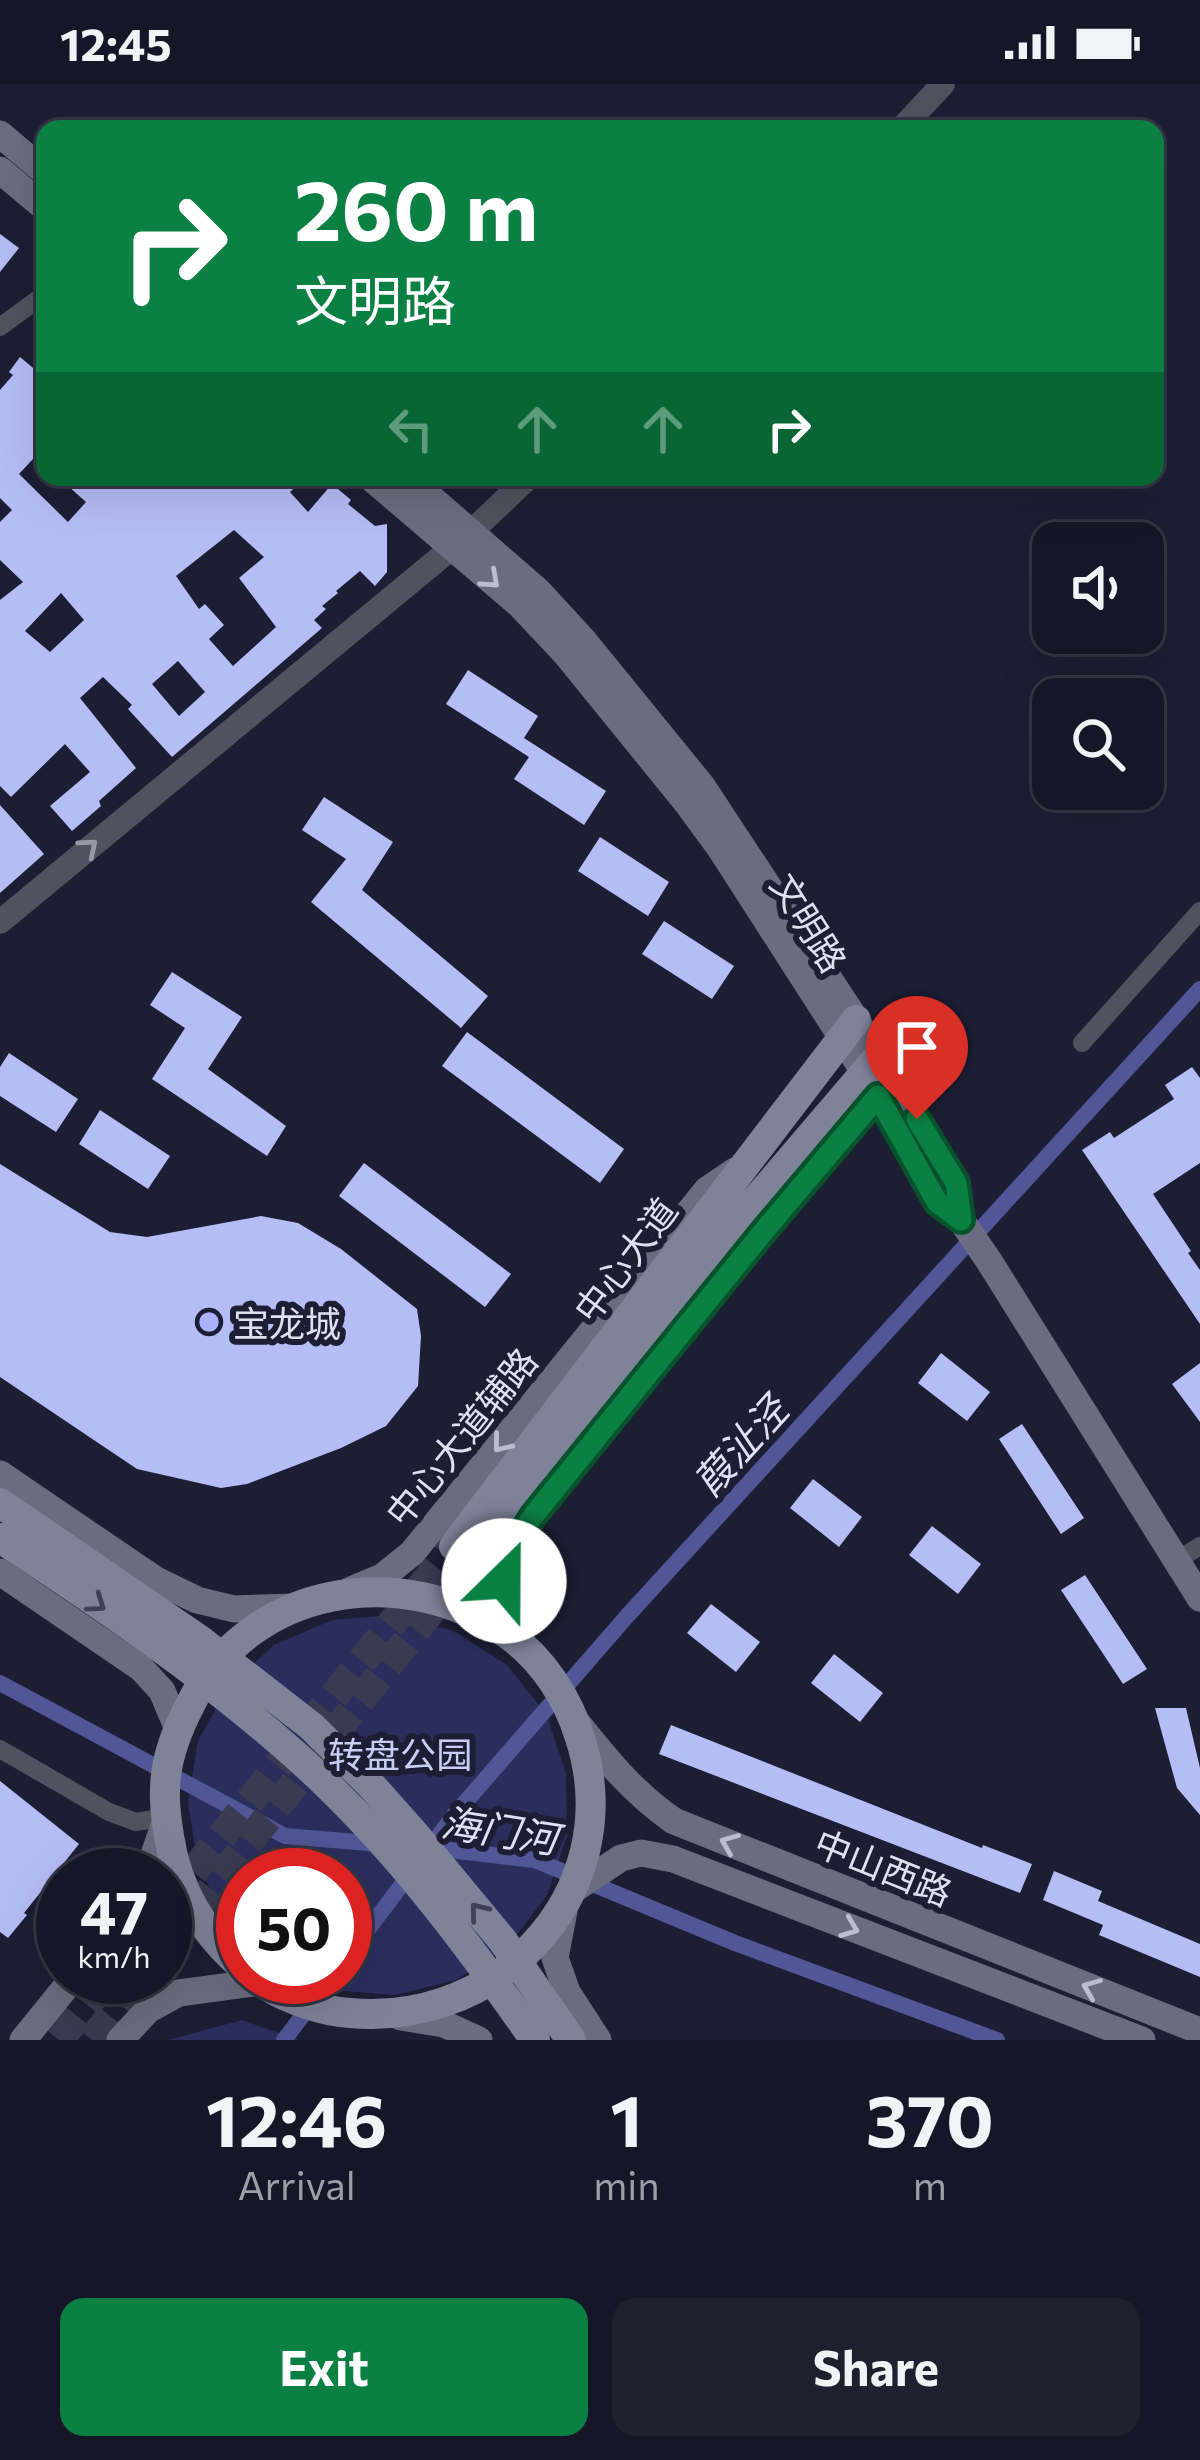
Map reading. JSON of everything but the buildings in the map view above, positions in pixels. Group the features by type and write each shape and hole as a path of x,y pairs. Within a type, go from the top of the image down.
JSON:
{"main road":[{"path":"0,134 36,164"},
{"path":"0,170 36,200"},
{"name":"文明路","path":"384,486 538,591 584,640 702,786 849,1029 937,1202 961,1220"},
{"name":"文明路","path":"415,486 463,539"},
{"name":"中心大道","path":"849,1029 462,1553 710,1254 873,1075"},
{"path":"508,1635 504,1581 514,1546 533,1516 763,1232 873,1075"},
{"name":"文明路","path":"873,1075 956,1183 961,1220"},
{"name":"中心大道辅路","path":"341,1594 382,1577 412,1552 706,1190 748,1162"},
{"path":"961,1220 1188,1553 1200,1598"},
{"path":"0,1474 156,1580 183,1609 186,1620 178,1643 160,1656 147,1660 108,1645"},
{"path":"0,1503 200,1640 311,1726 417,1837 502,1941 572,2040"},
{"path":"0,1538 184,1664 295,1755 399,1862 480,1960 535,2040"},
{"path":"0,1572 141,1668 162,1691 177,1732"},
{"path":"156,1580 197,1600 234,1609 294,1607"},
{"path":"216,1942 193,1910 173,1864 166,1811 167,1771 177,1732 197,1690 224,1656 256,1628 294,1607 341,1594 400,1592 457,1606 508,1635 540,1665 562,1695 588,1760 592,1803 587,1850 555,1958 567,1992 598,2040"},
{"name":"中山西路","path":"574,1720 621,1778 674,1820 1200,2031"},
{"path":"155,1848 166,1811"},
{"name":"中山西路","path":"568,1902 621,1858 641,1853 673,1859 1142,2040"},
{"path":"401,2017 466,2000 522,1964 568,1902"},
{"path":"120,2040 148,2010 179,1993 216,1987"},
{"path":"23,2040 52,2004"},
{"path":"304,2004 352,2016 444,2024 478,2040"},
{"path":"549,2040 573,2034 588,2040"}],"street":[{"path":"909,120 943,84"},
{"path":"0,327 36,301"},
{"path":"0,922 463,539 519,486"},
{"path":"1082,1043 1200,911"},
{"path":"0,1749 109,1812 136,1822 166,1811"}],"green space":[{"name":"转盘公园","path":"394,1615 454,1631 507,1665 546,1714 566,1773 567,1836 547,1895 509,1945 456,1980 395,1995 372,1993 372,1848 216,1848 216,1900 198,1865 188,1803 198,1741 228,1687 274,1645 332,1620"},
{"path":"242,2020 299,2040 168,2040"}],"waterway":[{"name":"葭沚泾","path":"372,1924 455,1814 628,1615 1200,989"},
{"name":"海门河","path":"0,1683 285,1836 380,1844"},
{"name":"海门河","path":"424,1847 535,1860 735,1943 997,2040"},
{"name":"葭沚泾","path":"284,2040 311,2004"}],"tunnel":[{"path":"192,1873 454,1546"},
{"path":"192,1914 470,1561"},
{"path":"59,2040 88,2004"},
{"path":"92,2040 121,2004"}],"place":[{"name":"宝龙城","path":"209,1322"}],"route":[{"path":"504,1581 514,1546 533,1516 878,1096 937,1202 961,1220 956,1183 917,1119"}]}
